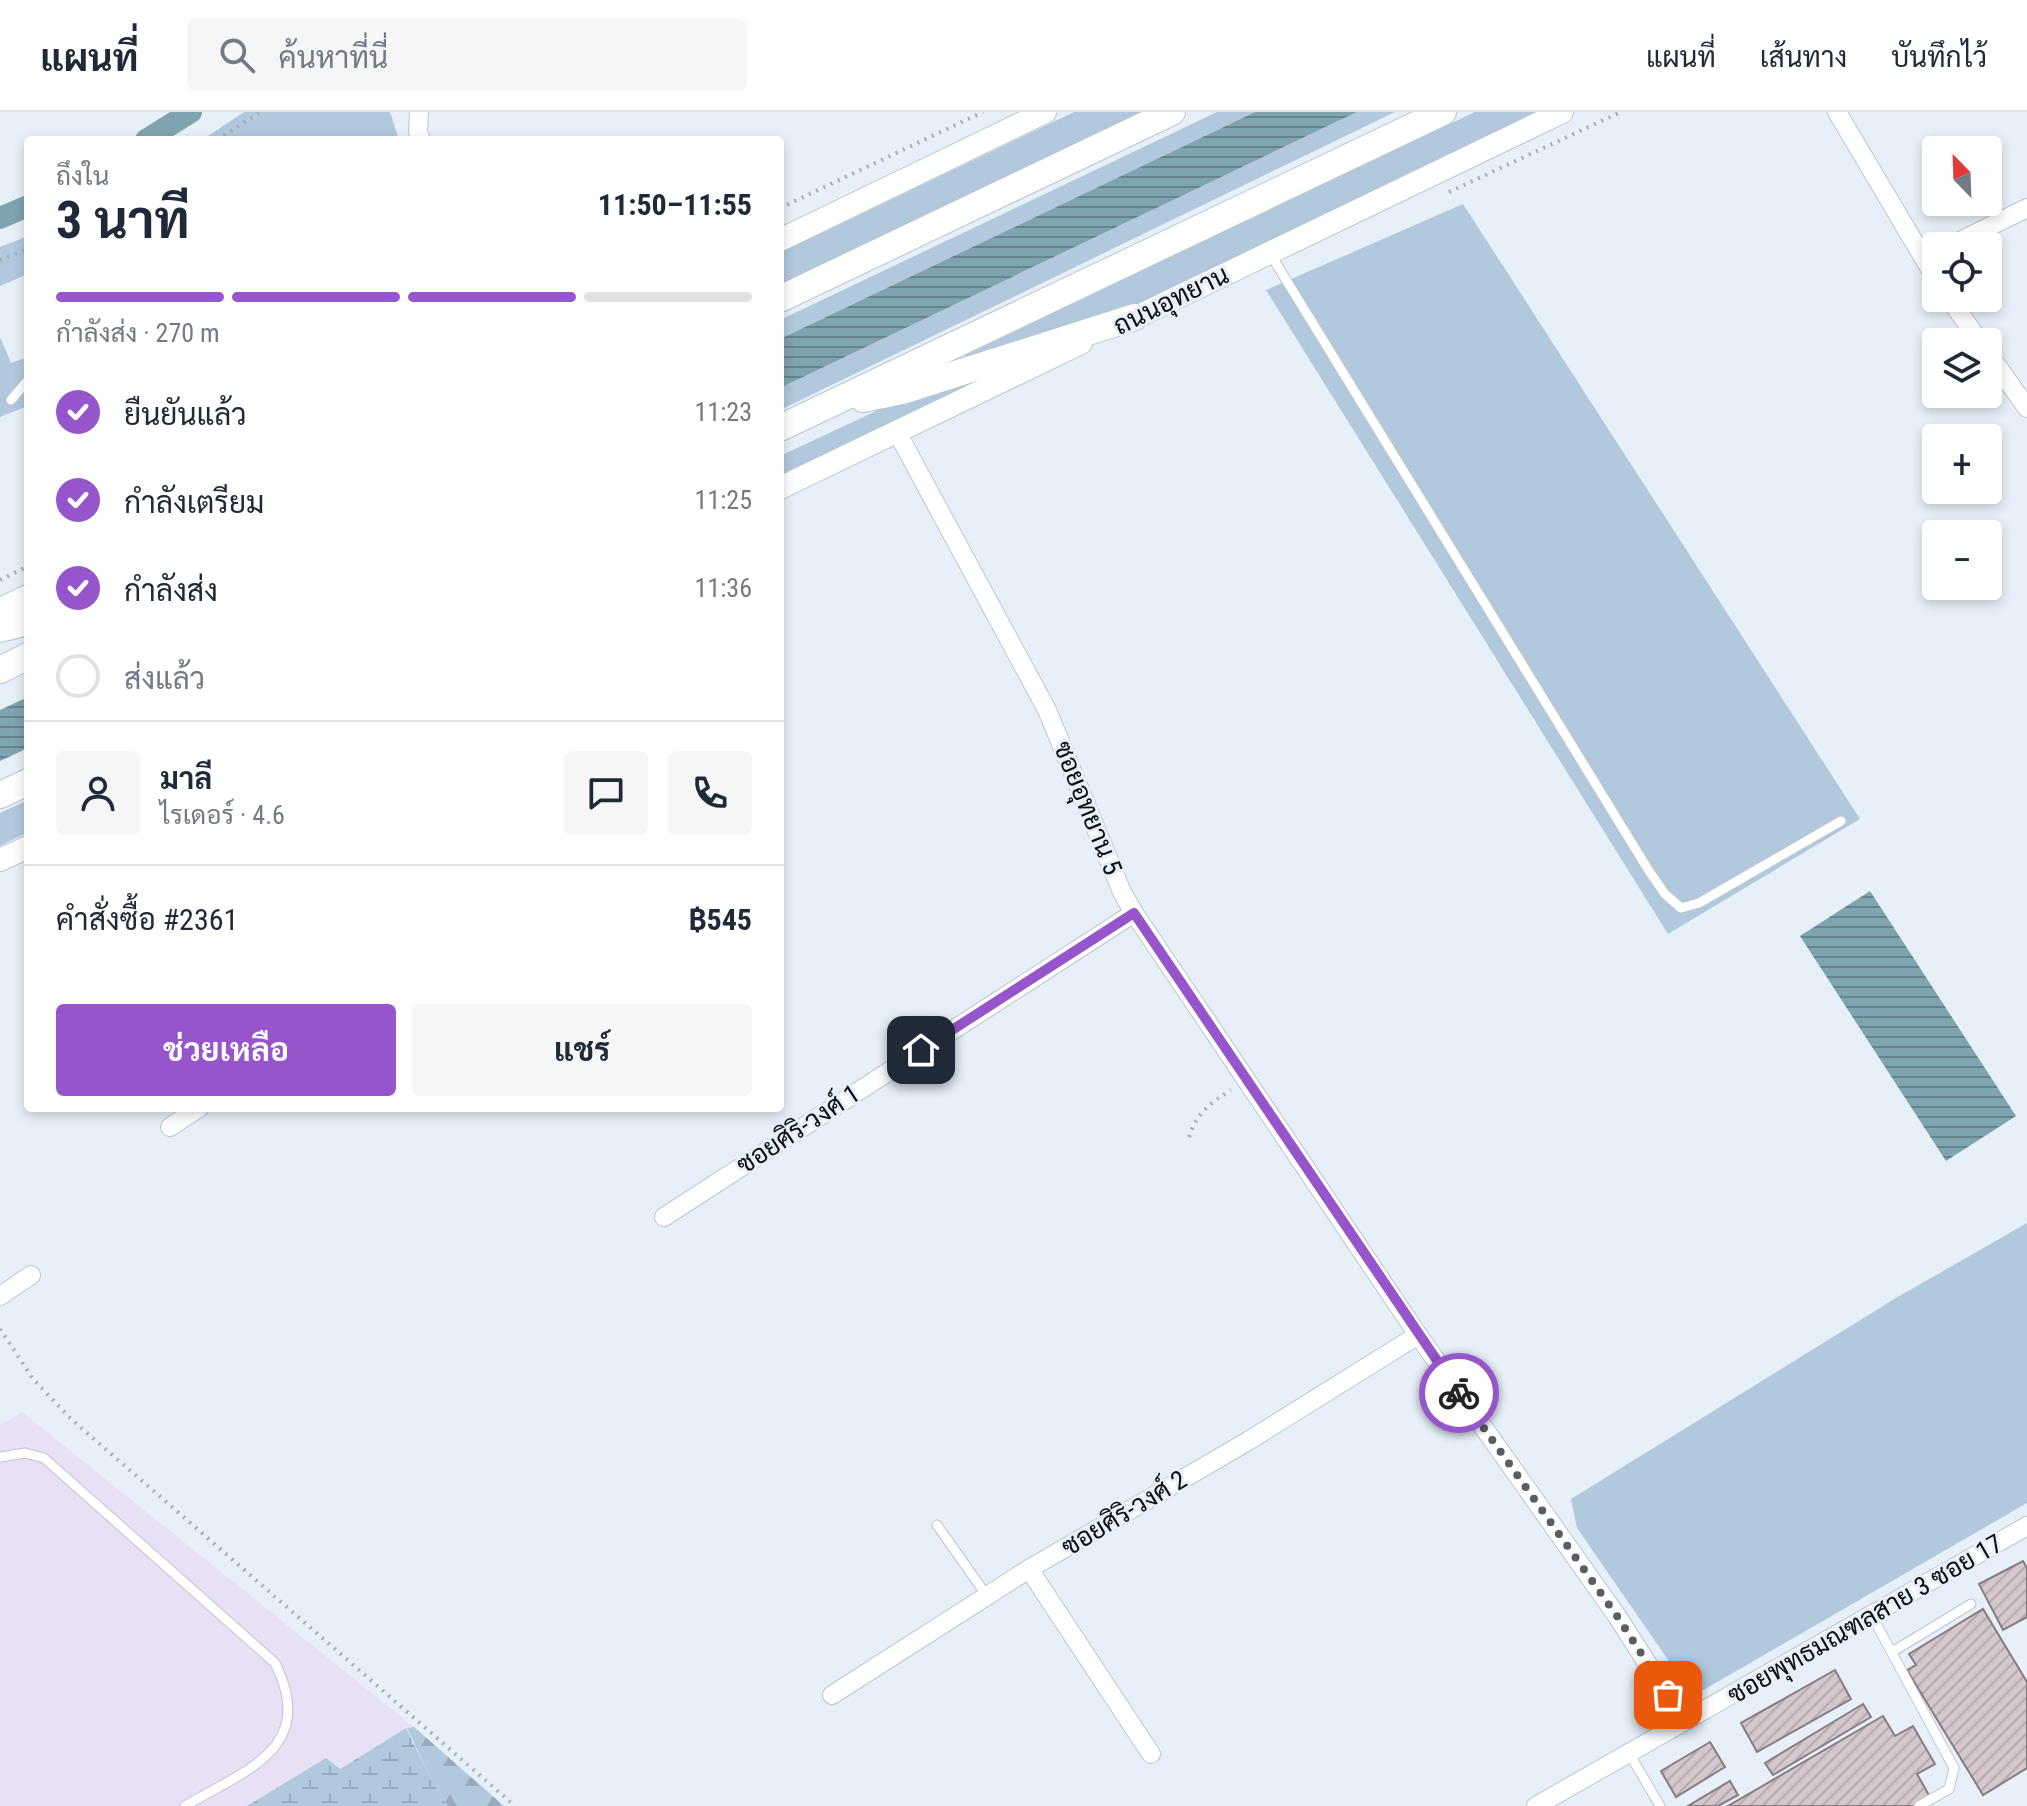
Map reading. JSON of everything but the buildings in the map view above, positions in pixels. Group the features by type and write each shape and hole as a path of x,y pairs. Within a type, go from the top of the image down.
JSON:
{"main road":[{"path":"784,297 1172,112"},
{"name":"ถนนอุทยาน","path":"784,426 1443,112"},
{"path":"826,406 902,391 1135,317"},
{"path":"0,629 24,623"},
{"path":"0,670 24,658"},
{"path":"0,795 24,784"}],"street":[{"path":"419,112 420,136"},
{"path":"784,238 1045,112"},
{"name":"ถนนอุทยาน","path":"784,486 1562,112"},
{"path":"1837,112 1922,245"},
{"path":"1978,232 2027,208"},
{"path":"2002,373 2027,408"},
{"name":"ซอยอุทยาน 5","path":"897,432 1047,710 1122,892 1134,913 1418,1335 1617,1616 1684,1721"},
{"path":"0,609 24,598"},
{"path":"0,860 24,849"},
{"name":"ซอยศิริ-วงศ์ 1","path":"664,1217 1134,913"},
{"path":"170,1127 193,1112"},
{"path":"0,1296 31,1275"},
{"name":"ซอยศิริ-วงศ์ 2","path":"832,1695 1029,1569 1248,1441 1418,1335"},
{"name":"ซอยพุทธมณฑลสาย 3 ซอย 17","path":"1536,1806 2027,1526"},
{"path":"1029,1569 1151,1754"}],"lane":[{"path":"1269,252 1665,894 1681,908 1699,903 1841,821"},
{"path":"11,400 24,385"},
{"path":"0,1457 25,1453 44,1458 275,1663 285,1682 289,1707 284,1736 264,1759 185,1806"},
{"path":"937,1525 987,1596"},
{"path":"1892,1652 1971,1604"},
{"path":"1872,1616 1954,1768 1949,1789 1919,1806"},
{"path":"1629,1753 1660,1806"}],"path":[{"path":"223,136 260,112"},
{"path":"784,206 983,112"},
{"path":"0,260 24,251"},
{"path":"0,580 24,568"},
{"path":"1189,1137 1195,1120 1207,1105 1247,1080"},
{"path":"0,1329 33,1379 70,1418 515,1806"}],"shaded area":[{"path":"1255,112 1357,112 784,386 784,337"},
{"path":"24,699 24,750 0,761 0,710"},
{"path":"1870,891 2016,1116 1946,1161 1800,936"},
{"path":"22,1412 414,1727 406,1728 278,1806 0,1806 0,1425"}],"green space":[{"path":"244,112 390,112 398,136 208,136"},
{"path":"1074,112 1144,112 784,282 784,251"},
{"path":"1217,112 1255,112 784,337 784,318"},
{"path":"1357,112 1395,112 784,408 784,386"},
{"path":"1475,112 1543,112 1123,313 967,362 965,355"},
{"path":"1463,204 1860,819 1668,934 1266,290"},
{"path":"24,238 24,276 0,286 0,247"},
{"path":"0,337 11,363 24,358 24,408 0,417"},
{"path":"967,376 970,384 784,473 784,454 889,405"},
{"path":"24,802 24,834 0,846 0,813"},
{"path":"2027,1223 2027,1503 1693,1696 1577,1528 1571,1499 1896,1298"},
{"path":"414,1727 504,1806 448,1806 432,1781 407,1728"},
{"path":"406,1728 448,1806 247,1806 326,1758 340,1769"}],"waterway":[{"path":"152,136 191,112"},
{"path":"0,218 24,208"}],"way so far":[{"path":"1459,1393 1617,1616 1668,1695"}],"route":[{"path":"921,1050 1134,913 1459,1393"}]}
